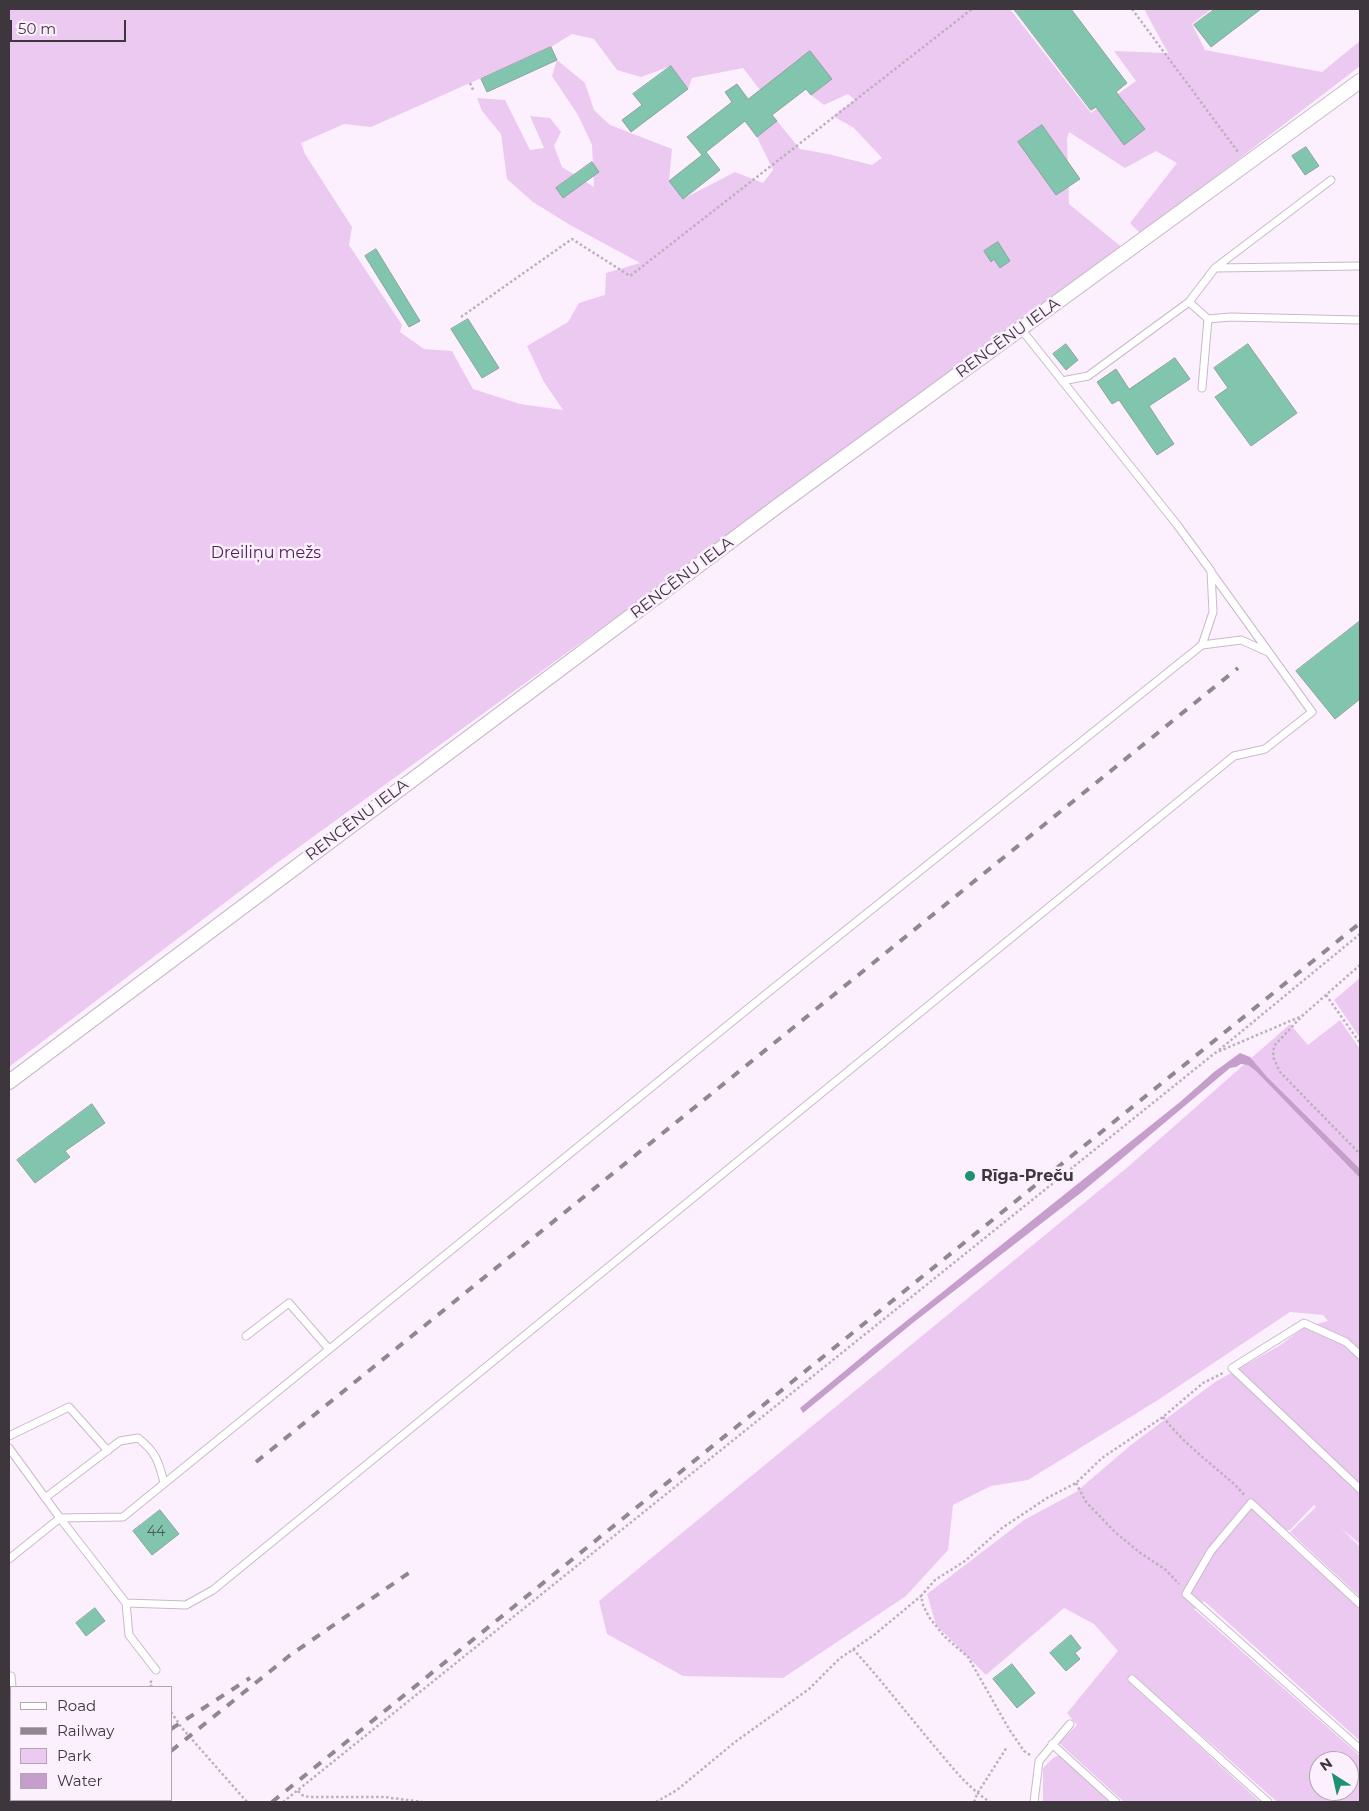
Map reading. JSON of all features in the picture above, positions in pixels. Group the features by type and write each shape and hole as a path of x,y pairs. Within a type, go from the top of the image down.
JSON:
{"street":[{"name":"RENCĒNU IELA","path":"9,1082 560,668 1360,81"}],"lane":[{"path":"1062,381 1088,376 1189,302 1215,268 1331,180"},
{"path":"1215,268 1360,266"},
{"path":"1189,302 1208,319 1230,316 1360,320"},
{"path":"1202,388 1208,319"},
{"path":"126,1603 186,1605 213,1590 1234,756 1264,749 1312,712 1178,526 1021,329"},
{"path":"1202,645 1213,612 1211,572"},
{"path":"9,1559 60,1518 123,1517 758,1000 1202,645 1241,640 1269,653"},
{"path":"246,1336 289,1303 329,1350"},
{"path":"1360,1355 1346,1342 1304,1323 1232,1368 1360,1489"},
{"path":"9,1436 69,1407 108,1451"},
{"path":"45,1498 120,1441 138,1438 150,1448 160,1463 164,1483"},
{"path":"9,1448 126,1603 129,1635 156,1670"},
{"path":"1360,1604 1251,1503 1211,1552 1186,1594 1360,1749"},
{"path":"11,1676 12,1686"},
{"path":"1132,1679 1268,1802"},
{"path":"1034,1802 1039,1761 1070,1724"},
{"path":"1052,1744 1116,1802"}],"path":[{"path":"461,316 572,239 630,276 972,9"},
{"path":"1132,9 1247,164"},
{"path":"470,83 474,92"},
{"path":"283,1802 1215,1053 1360,934"},
{"path":"1360,965 1302,1016 1274,1046 1273,1057 1280,1072 1360,1154"},
{"path":"1326,995 1360,1043"},
{"path":"1215,1053 1302,1016"},
{"path":"656,1802 677,1790 735,1742 809,1689 839,1659 874,1636 922,1596 935,1580 965,1560 1002,1528 1046,1498 1076,1483 1102,1458 1163,1416 1203,1383 1232,1368"},
{"path":"1163,1416 1174,1432 1213,1467 1236,1484 1251,1503"},
{"path":"1076,1483 1086,1502 1115,1532 1139,1552 1166,1570 1186,1594"},
{"path":"922,1596 923,1605 929,1617 944,1636 968,1657 1009,1729 1024,1751 1039,1761"},
{"path":"853,1649 876,1674 906,1714 977,1794 990,1802"},
{"path":"172,1713 182,1728 247,1802"},
{"path":"974,1802 977,1794 1007,1747"},
{"path":"298,1791 302,1795 309,1797 384,1797 423,1802"}],"green space":[{"name":"Dreiliņu mežs","path":"9,9 1010,9 1091,113 1136,81 1114,51 1168,53 1144,9 1212,9 1192,24 1205,50 1322,72 1360,41 1360,66 1141,234 1130,223 1177,163 1156,151 1125,168 1069,132 1067,139 1069,204 1124,249 277,863 9,1067","holes":["572,34 594,39 617,70 641,77 671,66 688,89 692,78 743,68 760,90 831,79 811,95 824,105 848,94 855,100 833,116 854,128 882,158 872,165 800,149 777,121 757,137 773,170 763,183 735,172 683,199 669,181 672,149 610,125 594,110 585,83 557,60 552,76 578,115 592,145 594,187 562,167 554,146 561,132 550,118 530,116 544,148 530,150 505,100 477,98 482,111 501,134 507,179 533,202 570,225 640,263 606,273 605,295 579,303 568,322 527,346 544,382 563,410 520,404 473,389 452,351 424,349 400,332 402,325 349,245 352,227 305,154 301,143 344,124 371,127 551,47"]},
{"path":"1360,978 1360,1038 1334,1000"},
{"path":"1340,1020 1360,1049 1360,1544 1341,1528 1360,1547 1360,1597 1290,1532 1316,1507 1314,1505 1290,1530 1274,1531 1360,1609 1360,1741 1204,1601 1194,1609 1354,1751 1309,1751 1309,1801 1359,1801 1359,1755 1360,1802 1277,1802 1133,1674 1131,1684 1260,1802 1124,1802 1059,1743 1077,1725 1067,1713 1118,1651 1094,1624 1064,1608 986,1675 936,1625 927,1594 1024,1520 1076,1492 1131,1445 1215,1382 1279,1346 1305,1327 1328,1321 1323,1315 1290,1312 1158,1400 1028,1480 991,1486 953,1505 948,1550 906,1596 783,1678 683,1676 607,1634 599,1601 1129,1166 1290,1024 1308,1045"},
{"path":"1059,1755 1110,1802 1043,1802 1043,1768"}],"water":[{"path":"1240,1053 1250,1057 1267,1077 1360,1169 1360,1178 1256,1071 1248,1065 1241,1064 1230,1068 1082,1192 914,1322 803,1413 800,1408 875,1346"}],"building":[{"path":"1014,9 1071,9 1127,83 1116,92 1145,129 1124,145 1096,107 1091,110"},
{"path":"1215,9 1261,9 1211,47 1194,25"},
{"path":"551,47 557,60 487,92 481,79"},
{"path":"810,51 832,79 811,95 806,89 772,115 777,121 757,137 745,121 706,152 720,170 683,199 669,181 702,155 687,137 732,102 725,92 737,84 748,99"},
{"path":"671,66 688,89 631,132 622,120 642,105 633,94"},
{"path":"1042,125 1080,179 1056,195 1018,142"},
{"path":"1306,147 1319,166 1305,175 1292,156"},
{"path":"592,162 599,172 563,198 556,188"},
{"path":"998,242 1010,261 1000,268 994,259 991,262 984,251"},
{"path":"376,249 420,321 409,327 365,256"},
{"path":"468,319 499,368 482,378 451,329"},
{"path":"1066,344 1078,360 1066,370 1053,354"},
{"path":"1248,344 1297,413 1251,446 1215,397 1228,388 1214,368"},
{"path":"1175,358 1190,379 1149,406 1174,444 1157,455 1119,400 1112,404 1097,382 1116,369 1129,389"},
{"path":"1360,621 1360,699 1335,719 1296,671"},
{"path":"92,1104 105,1123 65,1151 70,1157 35,1183 17,1160"},
{"path":"160,1510 179,1534 152,1555 133,1531"},
{"path":"95,1608 105,1621 86,1636 76,1623"},
{"path":"1071,1635 1081,1648 1075,1653 1080,1659 1066,1671 1050,1653"},
{"path":"1012,1664 1035,1693 1017,1708 993,1679"}],"railway":[{"path":"256,1462 1238,668"},
{"path":"272,1802 1360,923"},
{"path":"172,1750 289,1656 413,1570"},
{"path":"172,1728 250,1678"},
{"path":"13,1802 18,1801"}],"place":[{"name":"Rīga-Preču","path":"970,1176"}]}
